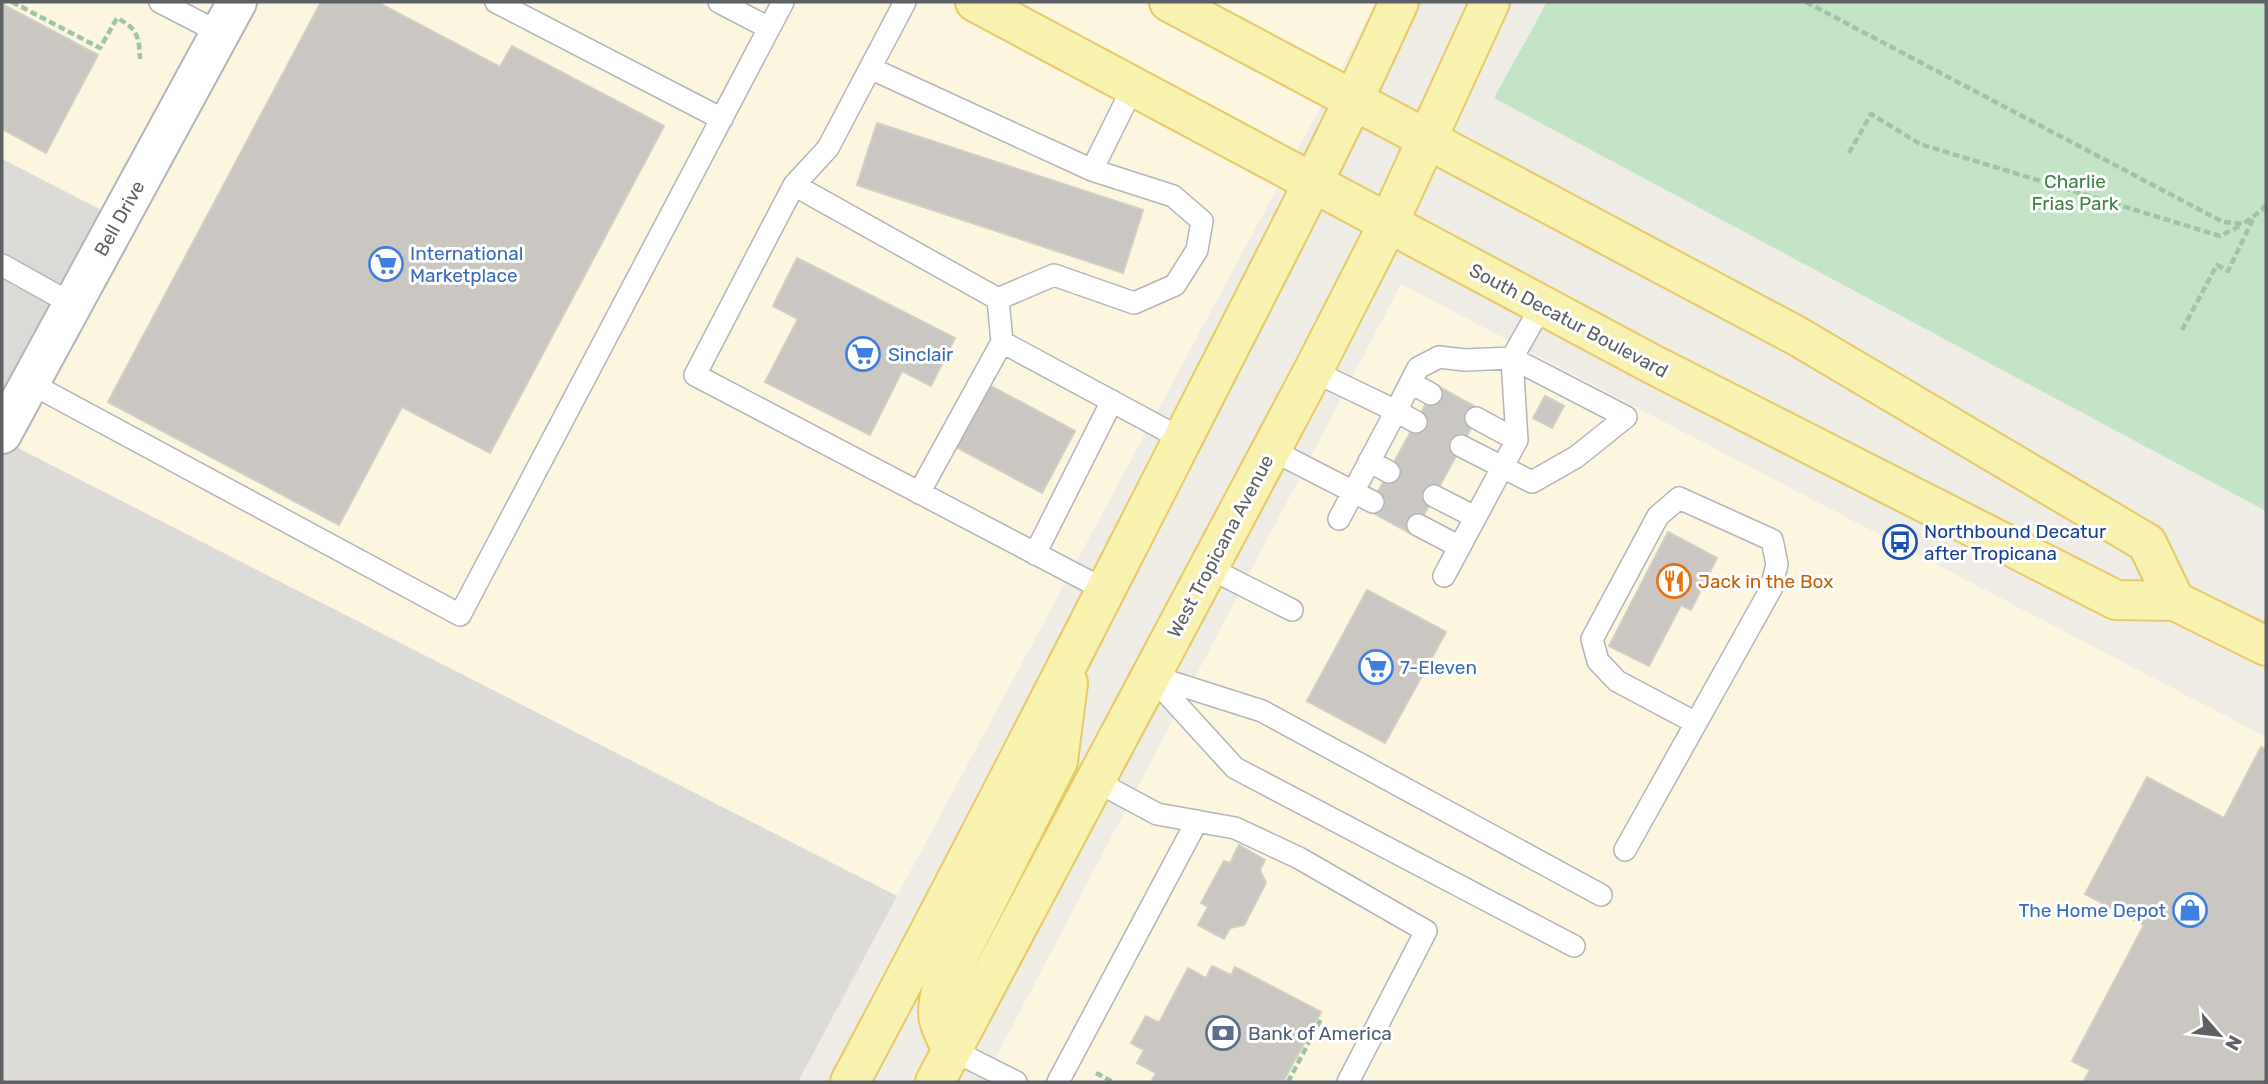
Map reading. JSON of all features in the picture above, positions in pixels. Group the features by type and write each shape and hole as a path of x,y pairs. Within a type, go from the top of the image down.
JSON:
{"main road":[{"name":"South Decatur Boulevard","path":"975,2 1542,305 2116,600 2175,601 2266,646"},
{"path":"1169,2 1797,336 2147,543 2175,601"},
{"path":"850,1082 1313,184 1399,2"},
{"name":"West Tropicana Avenue","path":"944,1066 1313,371 1388,224 1490,2"},
{"path":"944,1066 936,1011 941,991 1058,761 1071,657"}],"street":[{"name":"Bell Drive","path":"2,434 228,17"}],"lane":[{"path":"160,2 228,17"},
{"path":"496,2 722,119"},
{"path":"719,2 769,28"},
{"path":"30,383 460,615 783,2"},
{"path":"905,2 828,148 794,185 695,375 1105,590"},
{"path":"870,68 1092,170 1173,196 1202,221 1197,250 1175,285 1134,303 1054,275 998,299"},
{"path":"1092,170 1133,87"},
{"path":"794,185 998,299"},
{"path":"2,265 72,304"},
{"path":"919,493 1002,342 998,299"},
{"path":"1444,576 1517,440 1512,358 1542,305"},
{"path":"1002,342 1182,439"},
{"path":"1339,519 1419,368 1439,357 1465,360 1512,358 1626,417 1576,457 1532,482 1461,446"},
{"path":"1313,371 1416,422"},
{"path":"1411,383 1431,394"},
{"path":"1035,554 1112,401"},
{"path":"1476,418 1517,440"},
{"path":"1272,450 1373,502"},
{"path":"1369,461 1389,472"},
{"path":"1434,496 1475,517"},
{"path":"1625,850 1771,589 1777,564 1772,540 1679,498 1658,516 1592,639 1598,661 1617,681 1696,723"},
{"path":"1418,525 1460,547"},
{"path":"1207,567 1292,610"},
{"path":"1150,675 1262,711 1601,895"},
{"path":"1150,675 1234,768 1574,946"},
{"path":"1094,780 1157,814 1235,828 1299,858 1426,931 1348,1082"},
{"path":"1058,1082 1197,821"},
{"path":"944,1066 1016,1082"}],"path":[{"path":"12,2 100,48 117,18 132,26 139,42 140,59"},
{"path":"1806,2 2223,222 2243,224"},
{"path":"1849,153 1871,114 1920,144 2220,236 2243,224 2266,203"},
{"path":"2182,330 2217,265 2228,271 2254,216"},
{"path":"1288,1082 1322,1017"}],"shaded area":[{"path":"2,2 1377,2 897,896 2,440 118,220 2,159"},
{"path":"2,159 119,219 2,434"},
{"path":"1401,284 2266,737 2266,1082 983,1082"},
{"path":"2,440 897,896 798,1082 2,1082"}],"green space":[{"name":"Charlie Frias Park","path":"1547,2 2266,2 2266,511 1494,98"}],"building":[{"name":"International Marketplace","path":"321,2 377,2 500,67 512,46 664,126 490,453 402,407 339,525 108,402"},
{"path":"2,4 98,55 46,153 2,129"},
{"path":"877,123 1143,210 1123,273 857,185"},
{"name":"Sinclair","path":"797,258 955,338 931,386 902,371 870,435 765,382 798,319 773,306"},
{"path":"989,385 1075,431 1042,493 956,447"},
{"path":"1436,385 1481,410 1413,535 1368,510"},
{"path":"1545,396 1564,406 1552,428 1533,418"},
{"name":"Jack in the Box","path":"1668,532 1717,558 1691,610 1681,605 1649,666 1609,646"},
{"name":"7-Eleven","path":"1367,590 1446,632 1385,743 1307,701"},
{"name":"The Home Depot","path":"2261,747 2266,749 2266,1082 2083,1082 2090,1070 2072,1061 2144,925 2085,894 2147,777 2224,818"},
{"path":"1239,845 1265,860 1260,870 1266,883 1244,925 1230,928 1224,939 1198,925 1208,907 1201,903 1224,861 1230,863"},
{"name":"Bank of America","path":"1212,966 1231,975 1235,967 1321,1012 1283,1082 1151,1082 1156,1073 1137,1063 1144,1050 1131,1043 1146,1016 1159,1023 1188,968 1206,978"}],"place":[{"name":"International Marketplace","path":"386,264"},
{"name":"Sinclair","path":"863,354"},
{"name":"Northbound Decatur after Tropicana","path":"1900,542"},
{"name":"Jack in the Box","path":"1674,581"},
{"name":"7-Eleven","path":"1376,667"},
{"name":"The Home Depot","path":"2190,910"},
{"name":"Bank of America","path":"1223,1033"}]}
